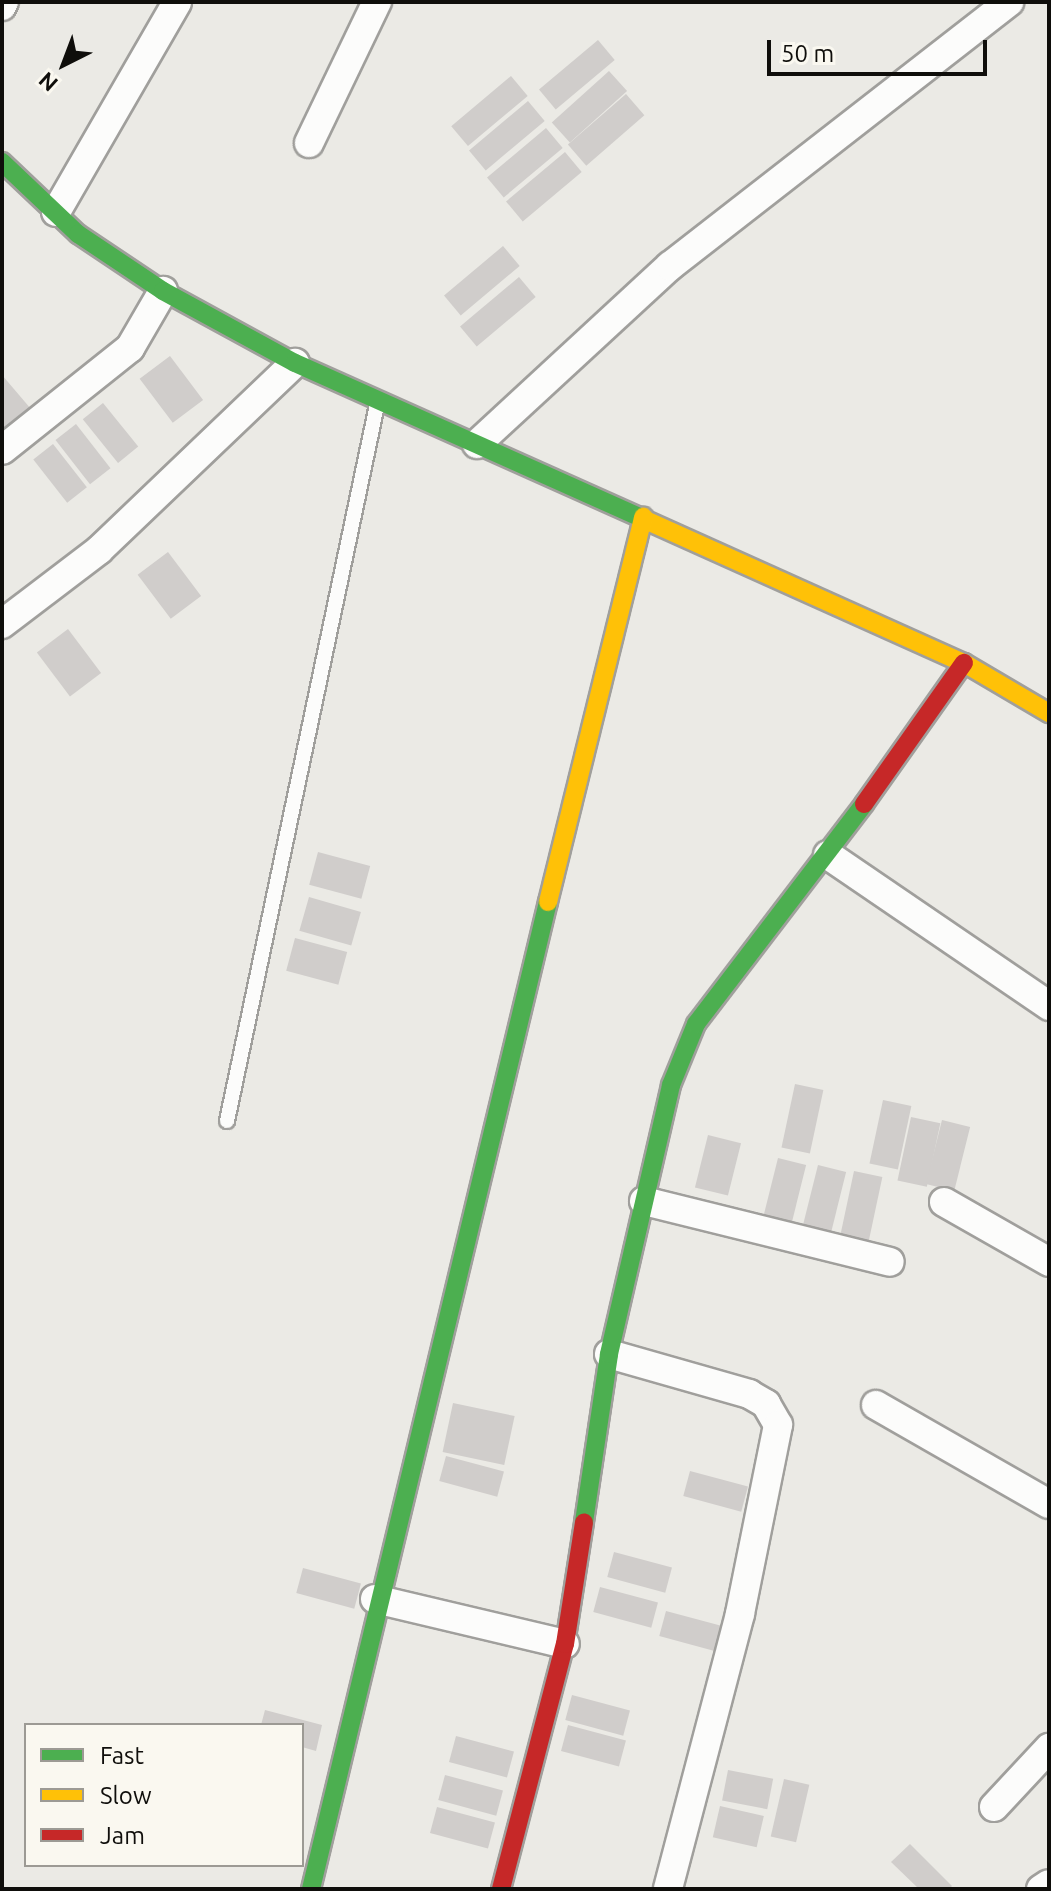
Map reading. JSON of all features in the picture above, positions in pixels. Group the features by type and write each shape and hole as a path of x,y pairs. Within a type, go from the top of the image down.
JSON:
{"street":[{"path":"56,212 177,2"},
{"path":"309,143 377,2"},
{"path":"477,444 670,266 980,10 1009,2"},
{"path":"2,162 56,212 163,291 295,363 379,398 964,663 1049,713"},
{"path":"2,450 130,348 163,291"},
{"path":"2,624 99,550 295,363"},
{"path":"311,1889 375,1599 643,517"},
{"path":"501,1889 565,1644 609,1354 671,1085 696,1024 828,855 964,663"},
{"path":"828,855 1049,1006"},
{"path":"644,1201 890,1262"},
{"path":"944,1202 1049,1262"},
{"path":"609,1354 749,1394 766,1404 778,1425 740,1614 668,1889"},
{"path":"876,1405 1049,1504"},
{"path":"375,1599 565,1644"},
{"path":"994,1807 1049,1748"},
{"path":"1041,1889 1049,1884"}],"lane":[{"path":"227,1121 379,398"}],"building":[{"path":"598,40 615,60 556,109 539,89"},
{"path":"609,71 627,91 570,143 552,123"},
{"path":"511,76 528,96 468,146 451,126"},
{"path":"626,94 644,115 586,166 568,145"},
{"path":"528,101 545,121 486,170 469,150"},
{"path":"546,128 563,148 504,197 487,177"},
{"path":"565,152 582,172 523,221 506,201"},
{"path":"503,246 520,266 461,315 444,295"},
{"path":"519,277 536,297 477,346 460,326"},
{"path":"170,356 203,400 173,423 140,379"},
{"path":"2,375 31,409 2,435"},
{"path":"103,403 138,447 118,463 83,419"},
{"path":"76,424 110,468 90,484 56,440"},
{"path":"53,444 87,487 67,503 33,459"},
{"path":"168,552 201,596 171,619 138,575"},
{"path":"68,629 101,673 70,696 37,652"},
{"path":"318,852 370,866 361,899 309,885"},
{"path":"309,897 361,912 351,946 299,931"},
{"path":"295,938 347,952 338,985 286,971"},
{"path":"795,1084 823,1090 810,1154 781,1148"},
{"path":"883,1100 911,1106 898,1170 869,1164"},
{"path":"911,1117 940,1123 927,1187 897,1181"},
{"path":"942,1120 970,1127 954,1191 926,1184"},
{"path":"708,1135 741,1143 728,1196 695,1187"},
{"path":"778,1158 806,1165 790,1229 762,1222"},
{"path":"818,1165 846,1172 830,1236 802,1229"},
{"path":"854,1171 882,1177 869,1241 840,1235"},
{"path":"453,1403 515,1416 504,1465 443,1452"},
{"path":"446,1456 504,1472 497,1497 439,1481"},
{"path":"690,1471 748,1487 741,1512 683,1496"},
{"path":"614,1552 672,1568 665,1593 607,1577"},
{"path":"303,1568 361,1584 354,1609 296,1593"},
{"path":"600,1587 658,1603 651,1628 593,1612"},
{"path":"666,1611 724,1627 717,1652 659,1636"},
{"path":"572,1695 630,1711 623,1736 565,1720"},
{"path":"265,1710 322,1725 316,1751 304,1748 304,1723 262,1723"},
{"path":"568,1725 626,1741 619,1767 561,1751"},
{"path":"456,1736 514,1752 507,1778 449,1762"},
{"path":"728,1770 773,1779 767,1809 722,1800"},
{"path":"445,1775 503,1791 496,1816 438,1800"},
{"path":"784,1779 809,1785 796,1842 771,1836"},
{"path":"720,1806 764,1816 757,1847 713,1837"},
{"path":"437,1807 495,1823 488,1849 430,1833"},
{"path":"910,1844 952,1886 949,1889 919,1889 891,1862"}],"traffic: fast":[{"path":"2,162 78,234 163,291 295,363 643,519"},
{"path":"584,1522 609,1354 671,1085 696,1024 864,804"},
{"path":"311,1889 548,902"}],"traffic: slow":[{"path":"548,902 643,517"},
{"path":"643,519 964,663 1049,713"}],"traffic: jam":[{"path":"864,804 964,663"},
{"path":"501,1889 565,1644 584,1522"}]}
